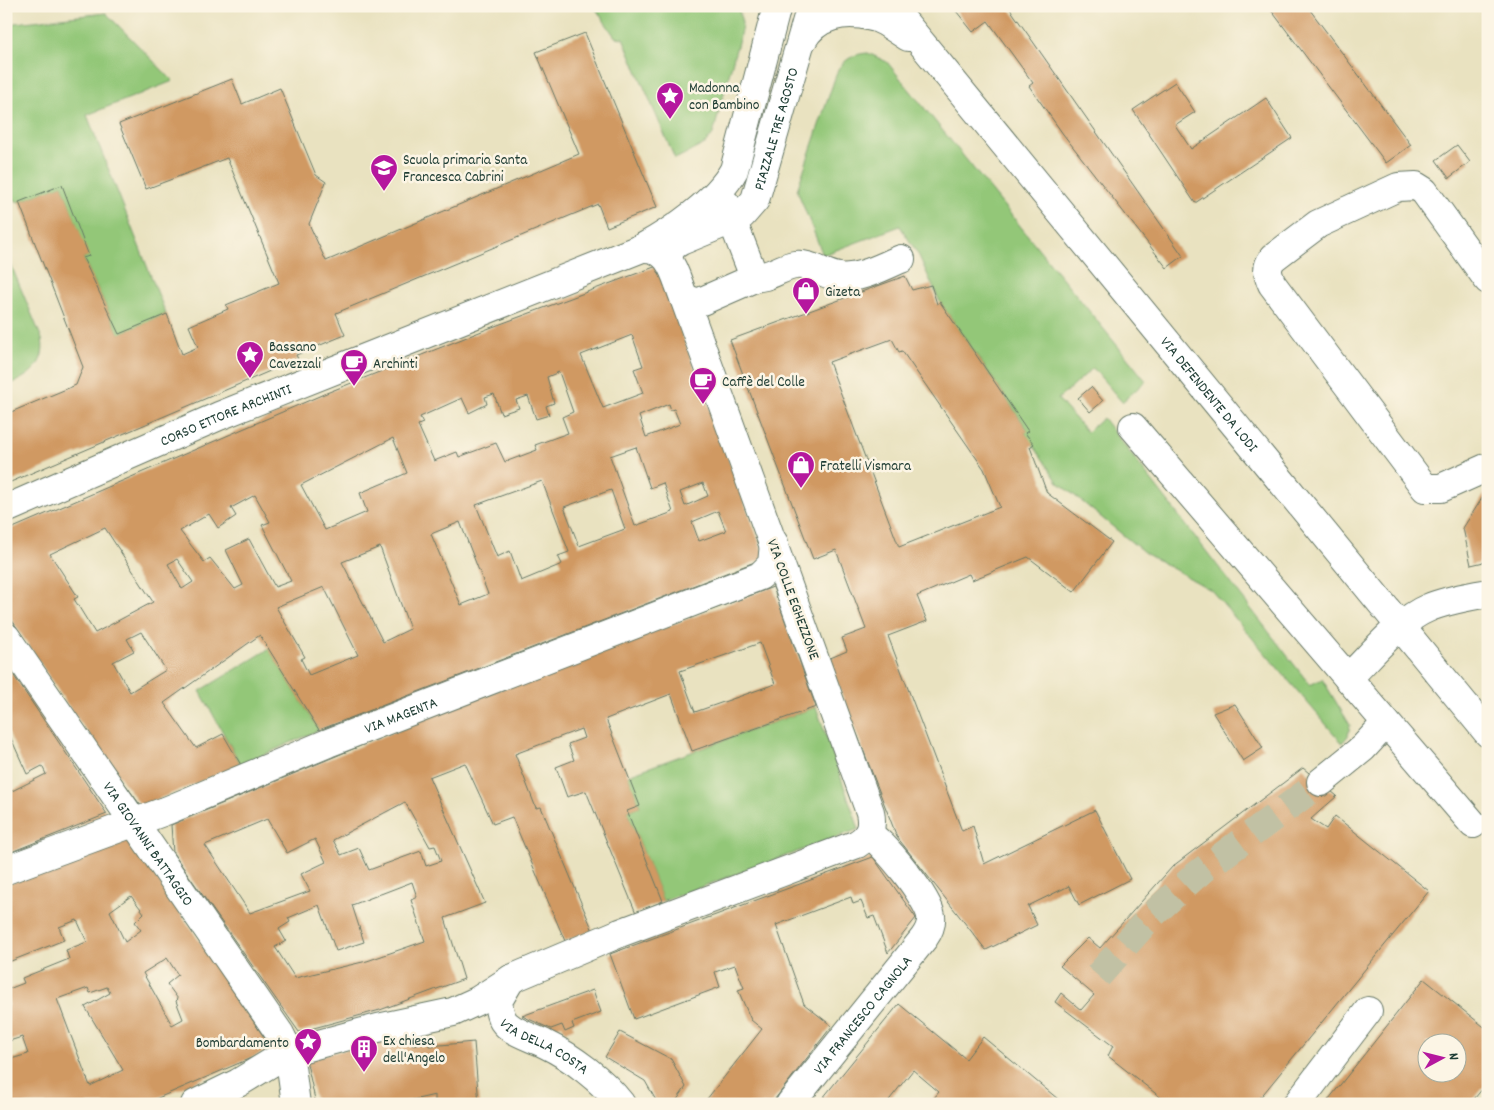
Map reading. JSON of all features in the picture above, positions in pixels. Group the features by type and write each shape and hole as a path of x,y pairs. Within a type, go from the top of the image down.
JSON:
{"street":[{"name":"PIAZZALE TRE AGOSTO","path":"642,248 662,237 720,190 734,170 777,6"},
{"name":"PIAZZALE TRE AGOSTO","path":"669,262 669,251 672,246 742,215 755,200 811,6"},
{"name":"VIA DEFENDENTE DA LODI","path":"851,6 884,12 901,31 930,56 1070,222 1488,733"},
{"path":"802,41 807,32 816,23 828,17 884,12"},
{"path":"684,298 696,302 702,301 746,284 751,277 751,269 732,220 726,197 734,170"},
{"path":"1488,280 1424,191 1416,186 1407,185 1398,187 1318,224 1274,258 1268,265 1268,274 1272,284 1425,488 1441,488 1488,467"},
{"path":"642,248 656,249 665,255 669,262"},
{"name":"CORSO ETTORE ARCHINTI","path":"6,509 228,413 642,248"},
{"path":"751,277 762,277 790,266 802,265 839,277 849,278 901,259"},
{"name":"VIA COLLE EGHEZZONE","path":"669,262 774,543 870,812 872,820 868,834"},
{"path":"1133,427 1472,824"},
{"name":"VIA MAGENTA","path":"6,870 168,810 337,739 760,576 772,564 774,543"},
{"path":"1348,678 1402,626 1433,606 1488,593"},
{"name":"VIA GIOVANNI BATTAGGIO","path":"6,637 280,1034 289,1052"},
{"path":"1321,782 1363,748 1386,723"},
{"path":"195,1104 238,1084 289,1052 378,1028 453,1012 477,1001 511,978 620,933 856,844 868,834"},
{"name":"VIA FRANCESCO CAGNOLA","path":"790,1104 924,938 931,922 925,900 880,842 868,834"},
{"name":"VIA DELLA COSTA","path":"511,978 498,1001 502,1019 508,1026 548,1045 582,1068 612,1093 621,1104"},
{"path":"1297,1104 1368,1011"},
{"path":"289,1052 296,1104"}],"green space":[{"path":"594,6 738,6 742,23 741,31 713,134 705,144 675,159 623,38 615,37"},
{"path":"106,13 173,81 87,115 166,314 119,334 83,258 88,256 62,185 19,202 6,196 6,24"},
{"path":"868,53 887,62 1146,381 1122,402 1093,368 1058,399 1087,432 1103,418 1310,685 1322,679 1350,725 1348,736 1342,743 1211,590 1145,553 1058,482 1025,433 1028,430 940,302 919,256 900,226 823,255 797,190 838,69 851,57"},
{"path":"6,253 42,339 43,348 39,363 34,369 22,379 6,386"},
{"path":"269,649 319,730 241,765 200,691"},
{"path":"816,707 859,829 663,901 627,811 640,806 628,775"}],"building":[{"path":"952,6 1008,6 1183,256 1167,268 1063,134 1029,86 1033,83 988,21 973,32"},
{"path":"1268,6 1307,6 1411,145 1386,163"},
{"path":"585,33 657,207 607,227 598,204 336,313 345,335 296,355 298,359 6,484 6,411 11,412 76,385 83,367 19,202 62,185 89,256 83,258 119,334 167,314 182,354 198,347 189,326 228,309 226,305 279,283 227,158 146,189 119,124 232,79 242,104 280,88 316,175 326,182 309,224 326,261 579,154 536,52"},
{"path":"1175,82 1195,112 1175,125 1191,149 1266,98 1292,138 1195,203 1133,110"},
{"path":"1457,145 1470,162 1449,178 1436,160"},
{"path":"657,266 765,558 319,730 260,635 164,703 196,748 223,734 241,765 141,806 67,704 6,611 6,531 324,394 487,329","holes":["632,335 643,366 634,369 643,393 603,408 581,355","559,372 573,412 562,417 568,433 535,445 537,450 505,462 496,443 459,457 457,452 434,461 418,425 423,423 420,417 462,398 469,413 487,404 485,397 494,394 501,414 519,408 516,400 528,396 536,419 549,415 546,406 554,403 547,377","669,404 671,410 674,409 680,424 646,437 639,416","393,438 407,473 360,493 367,512 325,530 301,485","636,447 650,488 663,483 673,512 635,526 610,456","542,481 569,552 558,556 562,564 521,581 510,551 497,557 476,505","703,483 708,496 685,506 680,492","611,490 625,529 579,546 564,507","255,495 270,522 262,525 291,581 275,587 249,539 226,550 243,585 235,589 210,558 204,562 180,531 209,514 218,528 236,516 231,508","718,511 726,531 699,541 692,522","460,522 488,594 461,605 431,534","105,528 153,602 95,633 74,599 78,597 50,554","380,547 410,629 383,642 342,562","177,559 193,582 182,589 168,564","324,587 358,655 309,675 301,659 305,657 276,607","141,632 166,670 130,692 113,662 134,651 127,639"]},
{"path":"905,276 912,290 931,285 937,304 940,302 1028,431 1025,433 1034,444 1030,447 1047,493 1112,542 1074,592 1028,557 972,580 969,574 917,596 927,621 888,636 962,831 973,826 984,864 1095,810 1130,879 1079,905 1069,886 1028,906 1037,925 986,950 897,837 828,659 847,651 842,638 866,629 836,550 813,559 730,340","holes":["892,339 899,352 902,351 984,469 1000,507 899,547 829,362"]},
{"path":"1091,387 1103,401 1090,412 1078,398"},
{"path":"1488,489 1488,561 1471,565 1463,528"},
{"path":"773,587 816,707 692,751 671,694 606,719 640,806 627,811 663,901 636,913 586,791 567,797 556,767 574,760 568,744 584,738 581,729 515,754 536,808 541,807 593,931 565,941 512,817 493,824 465,763 429,777 485,903 445,918 464,979 380,1010 299,1032 173,853 171,825 463,703","holes":["760,643 775,684 695,712 680,671","405,802 430,847 435,846 441,861 426,866 421,851 369,870 359,848 341,855 333,840","267,819 287,853 315,839 326,862 301,874 310,891 250,913 205,845","412,882 417,897 411,900 425,941 367,961 295,978 275,947 286,941 279,929 290,922 288,918 319,905 336,951 364,942 352,905"]},
{"path":"6,664 107,814 6,854 6,794 46,774 42,766 27,774 6,727"},
{"path":"1235,704 1263,748 1243,761 1213,713"},
{"path":"1303,768 1337,796 1311,819 1326,829 1335,816 1429,891 1255,1104 1169,1104 1108,1056 1113,1046 1055,1002 1061,993 1081,1010 1094,995 1060,966 1088,938 1100,948 1173,866"},
{"path":"129,837 272,1049 144,1104 6,1104 6,1048 11,1059 28,1054 22,1037 6,1042 6,1007 9,1006 6,990 24,983 22,978 69,959 66,950 87,942 77,920 59,927 64,940 6,963 6,885","holes":["131,896 144,913 135,922 141,930 125,942 110,911","167,958 178,975 167,984 178,999 176,1001 183,1019 172,1025 143,973","107,987 110,993 85,1007 123,1070 90,1086 57,999 88,988 90,993"]},
{"path":"873,857 916,918 888,953 874,916 868,918 861,901 853,904 851,897 776,925 804,1004 832,1026 771,1104 703,1104 762,1029 751,1020 738,990 744,988 735,965 715,972 720,987 634,1019 610,954"},
{"path":"1424,979 1488,1030 1488,1082 1470,1104 1325,1104"},
{"path":"593,990 601,1012 572,1023 574,1028 565,1032 562,1025 551,1029 522,1016"},
{"path":"899,1004 966,1059 983,1037 1064,1104 929,1104 939,1092 913,1070 886,1104 818,1104"},
{"path":"620,1032 671,1059 686,1087 674,1104 658,1104 645,1081 605,1057"},
{"path":"411,1035 413,1045 429,1041 429,1046 474,1042 479,1104 435,1104 435,1095 395,1104 316,1104 306,1059"}],"tunnel":[{"path":"1098,976 1151,916 1195,876 1321,782"}],"place":[{"name":"Madonna con Bambino","path":"670,120"},
{"name":"Scuola primaria Santa Francesca Cabrini","path":"384,192"},
{"name":"Gizeta","path":"806,315"},
{"name":"Bassano Cavezzali","path":"250,379"},
{"name":"Archinti","path":"354,387"},
{"name":"Caffè del Colle","path":"703,405"},
{"name":"Fratelli Vismara","path":"801,489"},
{"name":"Bombardamento","path":"308,1066"},
{"name":"Ex chiesa dell'Angelo","path":"364,1073"}]}
